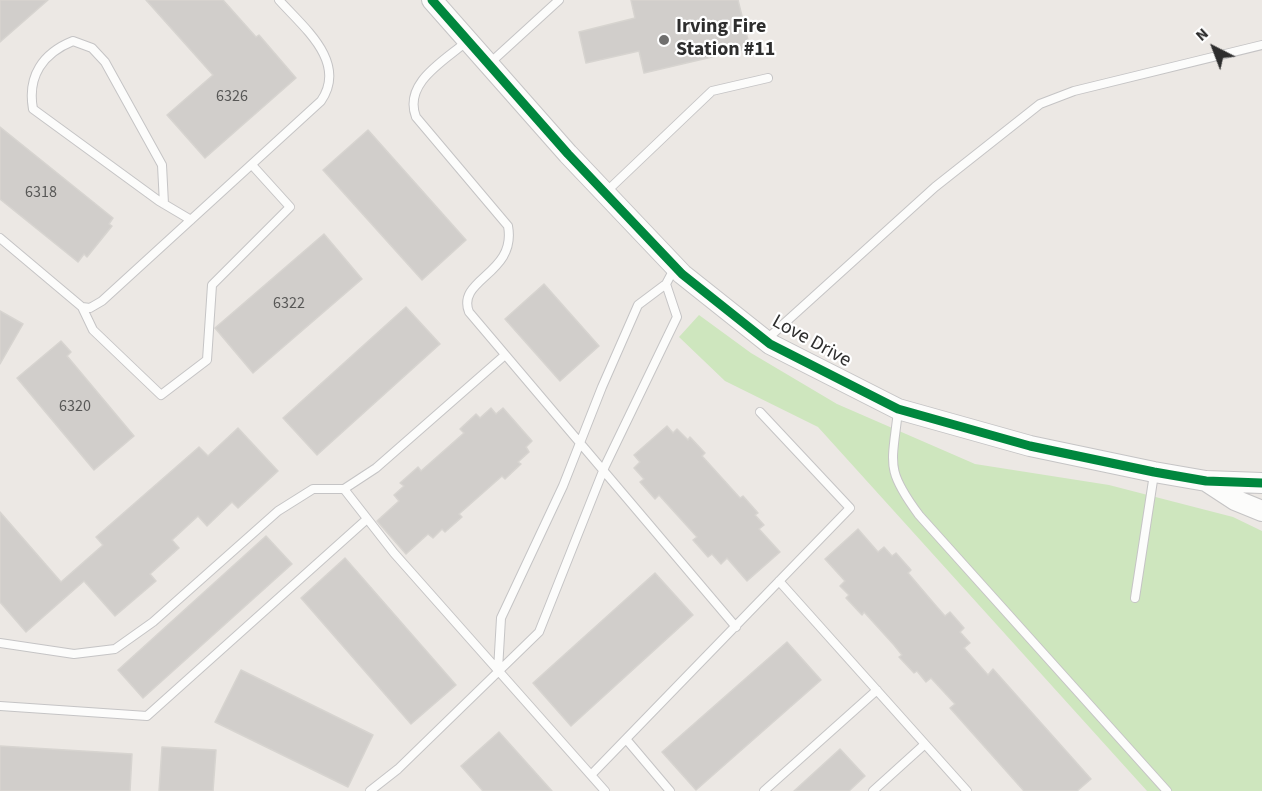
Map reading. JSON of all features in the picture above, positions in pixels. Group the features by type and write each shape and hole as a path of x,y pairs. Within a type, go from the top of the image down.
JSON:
{"street":[{"name":"Love Drive","path":"432,0 605,193 670,275 766,340 898,409 1030,446 1154,472 1206,481 1262,483"},
{"name":"Love Drive","path":"1206,481 1235,500 1262,511"}],"lane":[{"path":"82,307 90,308 102,301 321,101 328,91 329,66 320,46 279,0"},
{"path":"489,64 559,0"},
{"path":"468,40 421,81 415,89 412,107 416,117 508,226 511,239 509,250 467,296 466,305 469,312 736,627"},
{"path":"164,204 162,165 105,62 92,48 73,41 55,48 36,74 30,93 33,109 164,204 191,220"},
{"path":"766,340 935,187 1040,104 1119,79 1262,45"},
{"path":"605,193 712,91 768,78"},
{"path":"0,238 82,307 93,330 161,395 207,360 212,285 290,207 252,165"},
{"path":"498,670 501,618 563,486 638,304 670,275"},
{"path":"370,791 398,769 539,632 603,470 677,317 670,275"},
{"path":"0,643 74,654 115,649 153,622 278,511 313,489 344,489 376,468 505,355"},
{"path":"898,409 892,465 898,487 919,515 1167,791"},
{"path":"591,775 850,508 760,412"},
{"path":"1135,598 1154,472"},
{"path":"344,489 367,519 605,791"},
{"path":"0,706 147,716 367,519"},
{"path":"779,581 967,791"},
{"path":"765,791 877,690"},
{"path":"626,739 670,791"},
{"path":"873,791 925,744"}],"green space":[{"path":"699,315 751,353 837,404 975,464 1109,485 1233,517 1262,531 1262,791 1147,791 818,427 725,381 679,337"}],"building":[{"path":"0,0 48,0 0,42"},
{"path":"146,0 223,0 256,37 259,35 296,78 205,158 167,115 213,75"},
{"name":"Irving Fire Station #11","path":"631,0 738,0 750,48 644,73 639,51 586,63 579,32 635,18"},
{"path":"0,127 113,218 109,224 112,226 87,257 84,254 78,262 0,199"},
{"path":"368,130 466,240 422,280 323,170"},
{"path":"324,234 362,279 253,373 215,328"},
{"path":"544,284 599,346 560,381 505,319"},
{"path":"406,307 440,344 317,455 283,418"},
{"path":"0,311 23,324 0,364"},
{"path":"61,341 71,352 67,356 134,436 94,470 17,378"},
{"path":"491,408 496,414 503,408 532,441 526,447 529,452 518,462 521,464 505,479 502,476 459,514 462,517 445,532 442,529 433,538 428,534 406,554 377,521 399,501 394,495 404,486 400,483 418,467 421,471 464,433 460,429 476,414 480,418"},
{"path":"667,426 673,433 677,429 688,440 690,437 705,453 702,456 740,498 743,496 758,513 755,515 764,525 759,529 780,552 747,581 727,558 721,564 712,554 708,557 693,540 697,537 659,495 655,499 640,482 644,479 634,468 640,462 634,455"},
{"path":"238,428 278,471 238,508 232,502 207,526 198,516 172,540 179,548 150,574 156,581 115,616 84,581 26,632 0,602 0,512 61,582 103,545 96,537 199,447 208,456"},
{"path":"858,529 878,552 884,547 892,556 896,553 911,570 908,573 945,616 950,612 964,628 960,632 970,643 964,648 988,675 993,669 1091,779 1077,791 1024,791 950,708 955,704 931,678 926,682 917,671 914,673 899,657 902,655 894,645 864,612 862,615 846,598 849,595 840,586 845,581 825,559"},
{"path":"266,536 292,564 143,698 118,670"},
{"path":"345,558 456,685 411,724 301,598"},
{"path":"655,573 693,615 571,726 533,683"},
{"path":"787,642 821,680 696,790 662,752"},
{"path":"241,670 373,735 348,787 215,722"},
{"path":"499,732 552,791 483,791 461,766"},
{"path":"0,746 132,754 130,791 0,791"},
{"path":"162,747 216,750 213,791 159,791"},
{"path":"840,749 865,776 849,791 794,791"}],"cycle path":[{"path":"432,0 568,154 682,274 770,344 898,409 1030,446 1154,472 1206,481 1262,483"}],"place":[{"name":"Irving Fire Station #11","path":"664,40"}]}
